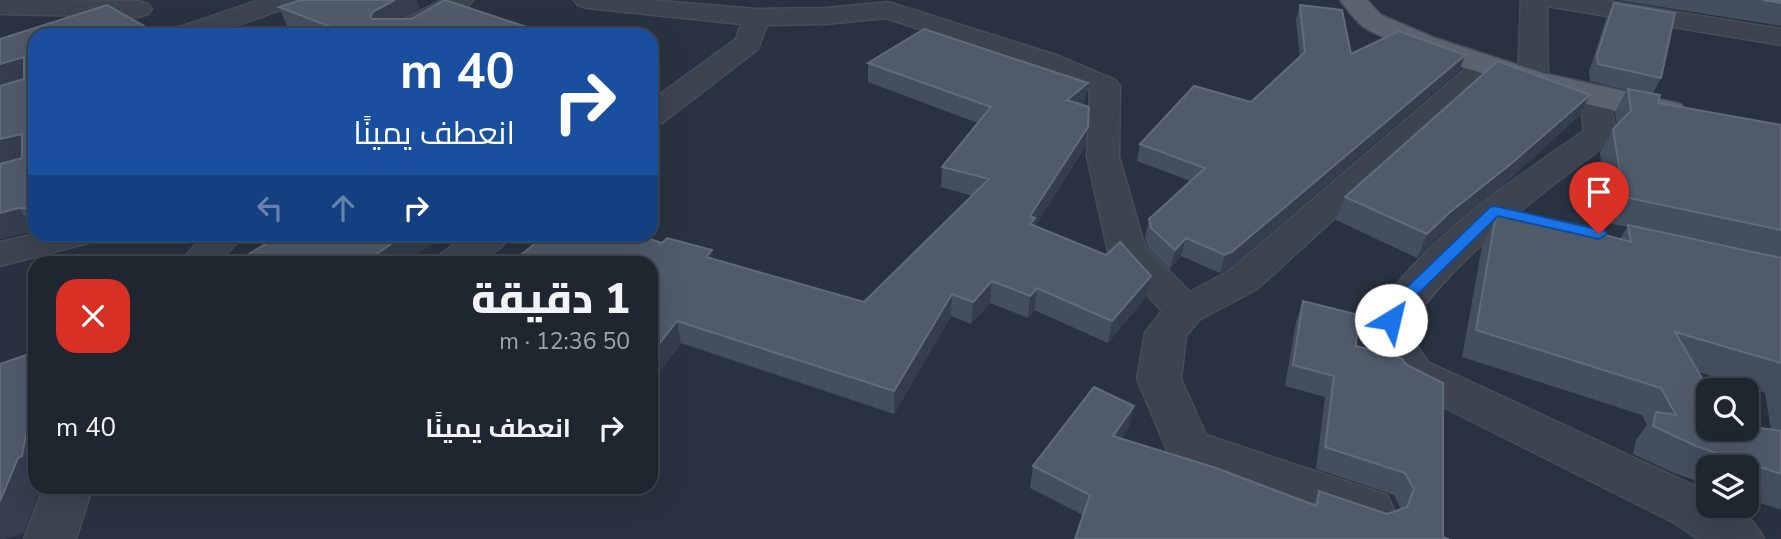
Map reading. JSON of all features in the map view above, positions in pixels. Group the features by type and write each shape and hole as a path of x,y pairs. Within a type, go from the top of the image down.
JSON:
{"main road":[{"path":"1353,0 1372,21 1425,44 1487,65 1617,101 1699,117"}],"street":[{"path":"204,28 285,0"},
{"path":"411,28 460,0"},
{"path":"438,28 484,0"},
{"path":"587,0 702,14 756,17 826,16 888,10 1046,61 1105,86 1103,156 1127,251 1185,312"},
{"path":"1534,0 1533,79 1597,110 1600,134 1495,211 1410,293 1391,320 1394,346 1413,373 1693,508 1738,539"},
{"path":"1556,0 1781,37"},
{"path":"0,6 139,9 74,28"},
{"path":"658,111 748,43 756,17"},
{"path":"1375,512 1188,447 1159,379 1166,333 1185,312 1243,280 1487,65"},
{"path":"1495,211 1536,220"},
{"path":"0,254 47,242"},
{"path":"205,256 218,242"},
{"path":"463,256 483,242"},
{"path":"50,539 66,494"}],"building":[{"path":"301,0 395,0 374,11 370,16 372,19 411,19 445,0 530,28 334,28 279,7"},
{"path":"1614,3 1675,13 1661,78 1598,64 1597,55"},
{"path":"107,5 148,28 35,28"},
{"path":"1300,5 1342,10 1351,54 1399,31 1465,55 1233,251 1225,255 1186,238 1175,250 1151,228 1149,219 1205,168 1140,144 1194,86 1251,102 1305,52"},
{"path":"924,29 1088,83 1067,100 1089,107 1088,127 1030,216 1035,218 1030,224 1106,255 1120,242 1151,276 1112,321 1037,288 1030,296 992,281 973,302 952,294 894,391 677,321 658,345 658,256 520,256 537,242 662,243 667,238 712,250 706,257 864,302 989,179 942,167 991,107 868,63"},
{"path":"28,30 28,208 0,213 0,164 22,158 22,134 0,139 0,86 24,79 24,57 0,64 0,39"},
{"path":"1498,61 1590,95 1427,234 1345,197"},
{"path":"1628,89 1660,95 1658,103 1781,125 1781,230 1624,197 1613,129 1631,111"},
{"path":"1508,209 1631,242 1628,225 1781,258 1781,363 1675,332 1702,378 1696,378 1696,441 1759,441 1759,428 1781,431 1781,474 1759,467 1759,455 1723,455 1653,426 1656,412 1676,415 1661,388 1476,330 1495,220"},
{"path":"269,242 394,242 373,256 246,256"},
{"path":"1303,301 1359,315 1356,346 1401,358 1407,365 1443,383 1443,537 1449,539 1075,539 1090,495 1033,466 1094,387 1134,406 1113,436 1216,468 1317,506 1319,491 1387,514 1407,507 1414,489 1405,473 1325,447 1334,376 1293,365"},
{"path":"28,354 28,425 22,456 18,458 0,501 0,364"}],"route":[{"path":"1391,320 1410,293 1495,211 1599,234"}]}
